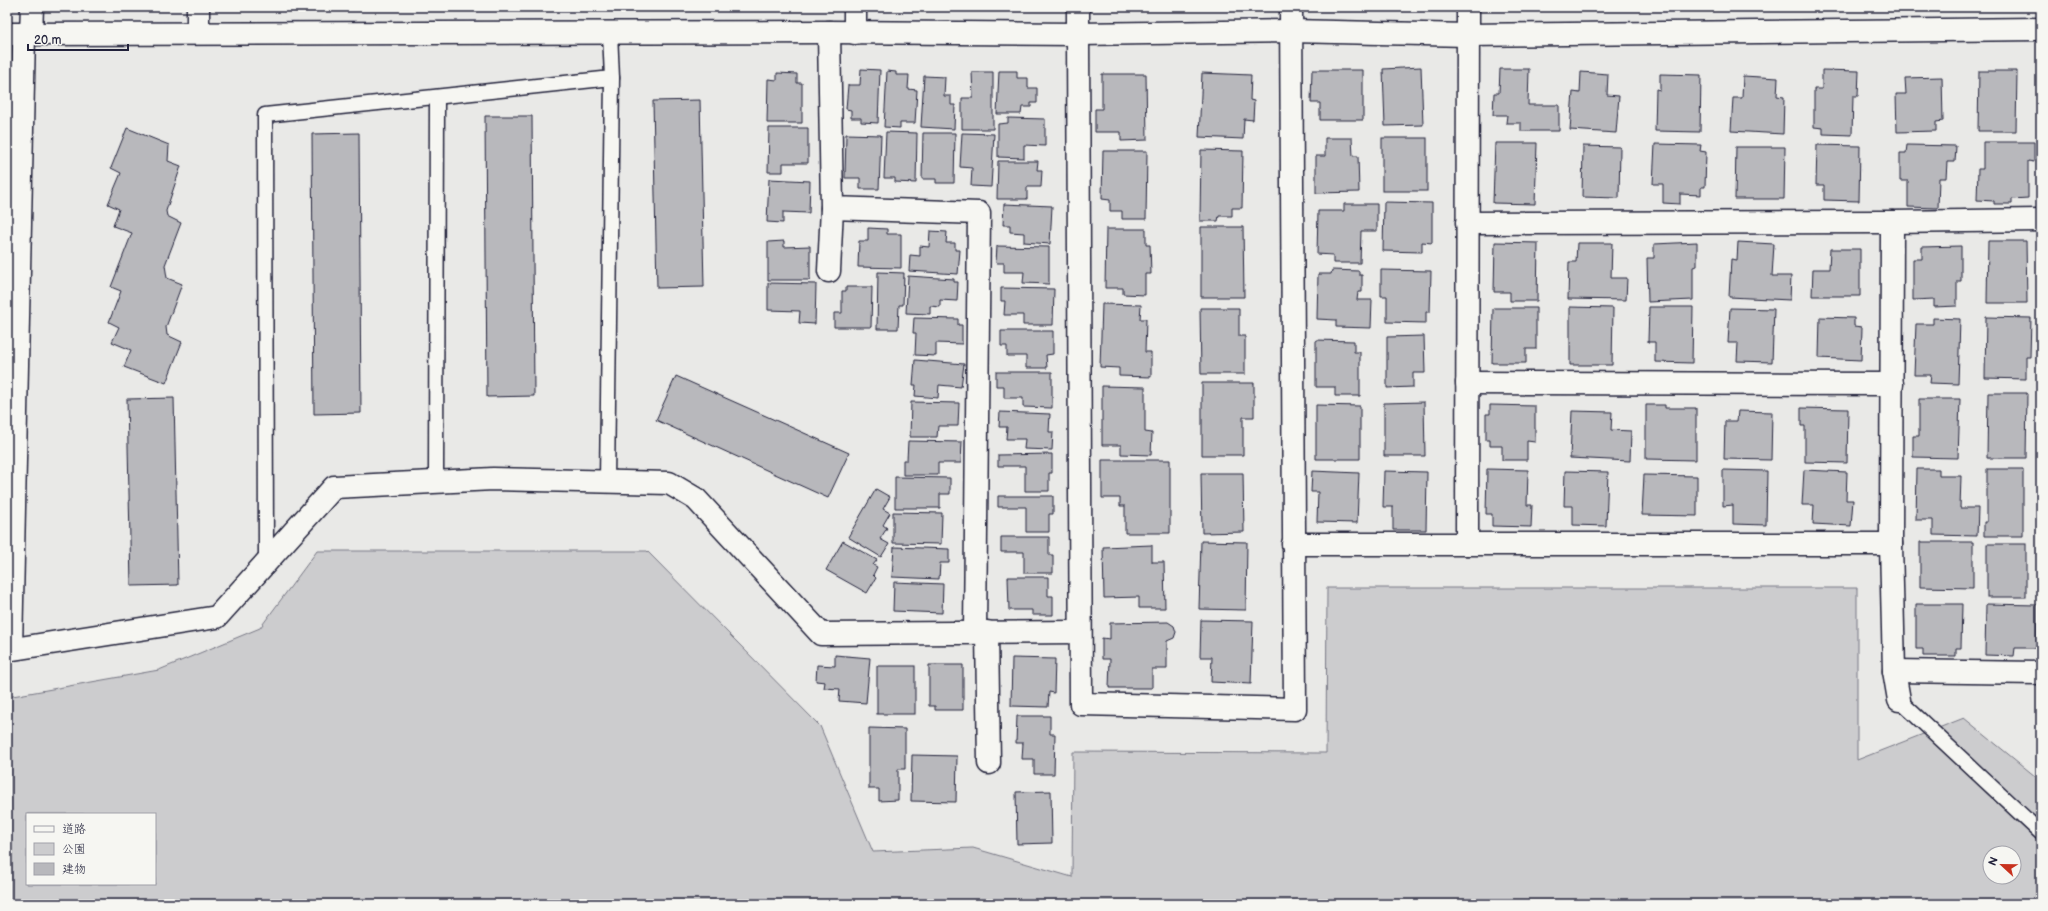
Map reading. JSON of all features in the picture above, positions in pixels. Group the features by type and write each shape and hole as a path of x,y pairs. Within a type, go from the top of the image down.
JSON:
{"street":[{"path":"32,7 21,34 15,86 9,649 217,617 334,487 494,479 669,483 696,499 821,634 1080,632"},
{"path":"198,7 198,33"},
{"path":"854,7 855,33"},
{"path":"1078,7 1080,704 1295,709 1291,7"},
{"path":"1467,544 1468,7"},
{"path":"21,34 610,32 1078,34 1291,31 1467,35 2041,30"},
{"path":"829,32 832,208 829,271"},
{"path":"832,208 979,214 981,632 989,763"},
{"path":"1467,223 1892,222 2041,220"},
{"path":"1892,222 1891,544 1894,671 1899,700"},
{"path":"1467,383 1892,384"},
{"path":"1293,544 1891,544"},
{"path":"1894,671 2041,673"}],"lane":[{"path":"607,482 612,78 610,32"},
{"path":"266,561 265,115 612,78"},
{"path":"436,482 437,97"},
{"path":"1899,700 2041,833"}],"green space":[{"path":"317,551 647,551 820,726 873,852 973,848 1072,877 1073,752 1326,753 1327,588 1857,588 1857,760 1964,718 2041,781 2041,904 7,904 7,697 159,670 260,628"}],"building":[{"path":"1421,67 1423,125 1385,126 1383,69"},
{"path":"861,69 880,70 878,123 861,122 861,118 851,118 851,110 846,109 848,85 860,85"},
{"path":"1500,69 1529,69 1528,105 1559,105 1559,131 1521,131 1521,123 1506,123 1507,115 1493,115 1494,93 1499,93"},
{"path":"1312,70 1363,70 1363,120 1320,120 1320,103 1311,103"},
{"path":"1822,70 1859,71 1858,96 1853,96 1852,135 1823,134 1823,128 1814,127 1814,89 1822,89"},
{"path":"887,71 896,72 896,75 909,75 908,89 917,90 915,123 900,123 900,128 884,127"},
{"path":"999,71 1017,71 1017,78 1028,78 1028,88 1037,88 1037,103 1031,103 1031,107 1022,107 1021,114 997,114"},
{"path":"1979,71 2017,71 2016,131 1978,131"},
{"path":"972,72 993,72 993,129 962,129 962,98 973,98"},
{"path":"1581,72 1608,74 1607,95 1619,96 1616,133 1570,130 1573,92 1580,93"},
{"path":"777,73 797,74 797,83 802,83 802,123 767,123 768,79 777,80"},
{"path":"1202,73 1251,75 1250,100 1254,101 1253,120 1244,119 1243,139 1199,137"},
{"path":"1102,74 1146,74 1147,140 1121,141 1121,132 1095,132 1095,109 1102,109"},
{"path":"1660,74 1701,75 1700,132 1655,131 1656,89 1660,90"},
{"path":"924,76 945,77 944,96 951,96 951,105 955,105 954,129 921,127"},
{"path":"1743,76 1778,78 1777,96 1784,97 1783,134 1731,131 1733,98 1742,98"},
{"path":"1942,77 1943,121 1936,122 1936,131 1897,132 1896,94 1906,94 1905,78"},
{"path":"700,100 704,287 657,288 653,101"},
{"path":"485,116 532,116 534,396 487,397"},
{"path":"1008,118 1045,119 1045,146 1024,145 1024,158 998,157 998,124 1008,123"},
{"path":"127,128 169,145 168,161 181,166 166,211 167,216 181,223 165,265 167,278 182,284 166,327 167,335 182,342 166,383 124,367 131,350 112,342 119,327 109,322 121,291 111,287 132,233 113,226 119,209 108,204 121,173 111,168"},
{"path":"769,128 808,128 808,163 783,163 783,172 768,172"},
{"path":"886,132 917,133 916,183 895,182 895,178 884,178"},
{"path":"359,133 361,413 314,414 312,134"},
{"path":"923,133 955,133 954,183 936,183 936,179 922,179"},
{"path":"962,133 994,134 991,187 971,186 972,168 960,167"},
{"path":"846,134 881,135 879,189 860,189 860,178 845,178"},
{"path":"1325,138 1352,138 1353,156 1358,156 1359,192 1316,193 1316,156 1325,156"},
{"path":"1382,138 1427,138 1427,191 1382,191"},
{"path":"1983,142 2034,142 2034,162 2028,161 2028,198 2012,199 2012,204 1994,204 1994,201 1977,200 1978,169 1983,169"},
{"path":"1495,143 1537,143 1535,204 1493,203"},
{"path":"1655,144 1701,145 1700,151 1706,152 1705,187 1701,187 1701,195 1680,194 1680,204 1663,203 1663,184 1653,184"},
{"path":"1817,145 1860,146 1859,201 1824,200 1824,185 1816,185"},
{"path":"1907,145 1956,146 1955,162 1947,162 1946,178 1939,178 1938,208 1908,207 1908,181 1900,181 1900,153 1906,153"},
{"path":"1583,146 1620,147 1619,198 1582,197"},
{"path":"1736,147 1785,147 1784,199 1735,199"},
{"path":"1201,150 1243,151 1242,208 1232,208 1232,216 1219,216 1218,221 1200,221"},
{"path":"1103,151 1147,151 1146,219 1122,219 1122,211 1110,211 1110,200 1102,199"},
{"path":"998,161 1038,161 1037,170 1042,170 1041,187 1027,187 1027,199 997,199"},
{"path":"769,179 810,181 809,213 783,212 783,223 767,222"},
{"path":"1384,202 1432,203 1432,243 1422,242 1422,252 1383,251"},
{"path":"1004,204 1052,206 1050,244 1024,242 1024,233 1010,232 1010,225 1003,225"},
{"path":"1344,204 1377,204 1377,231 1361,231 1360,263 1333,263 1333,255 1317,254 1318,211 1344,211"},
{"path":"1201,227 1243,227 1244,297 1201,297"},
{"path":"868,228 887,229 887,234 901,234 901,268 858,267 859,241 868,241"},
{"path":"1106,229 1146,229 1146,245 1150,245 1151,274 1145,274 1145,295 1123,294 1123,288 1105,288"},
{"path":"930,231 947,232 946,243 955,243 955,250 960,250 958,274 909,271 910,255 920,256 920,246 929,247"},
{"path":"784,241 784,247 810,246 810,280 768,280 768,242"},
{"path":"1988,241 2026,241 2027,303 1987,303"},
{"path":"1495,242 1538,243 1537,301 1510,301 1510,292 1494,292"},
{"path":"1697,242 1697,266 1693,267 1693,300 1648,302 1647,258 1654,258 1654,244"},
{"path":"1738,242 1774,244 1772,276 1791,276 1790,300 1729,297 1731,259 1737,260"},
{"path":"1577,243 1612,243 1611,278 1627,278 1626,300 1568,299 1569,262 1576,262"},
{"path":"997,246 1049,247 1049,284 1023,283 1024,272 1004,272 1004,263 996,263"},
{"path":"1961,246 1961,281 1957,281 1957,306 1934,307 1934,299 1913,300 1913,259 1922,259 1922,247"},
{"path":"1830,249 1860,249 1860,296 1812,296 1813,269 1829,269"},
{"path":"1332,270 1359,271 1359,275 1362,275 1362,292 1358,292 1357,300 1372,300 1371,328 1336,327 1336,320 1317,319 1318,274 1331,274"},
{"path":"1381,270 1431,271 1430,312 1426,312 1426,323 1387,322 1387,296 1381,296"},
{"path":"878,272 904,273 903,305 899,305 898,329 877,329"},
{"path":"908,276 954,279 954,282 958,282 957,301 940,300 940,307 930,306 930,314 906,313"},
{"path":"768,283 816,284 815,324 799,323 800,311 768,310"},
{"path":"846,287 872,287 871,327 834,327 834,313 842,313 842,291 846,291"},
{"path":"1001,288 1054,289 1053,325 1023,325 1023,315 1004,315 1005,301 1001,301"},
{"path":"1102,304 1141,305 1140,319 1146,319 1145,352 1151,352 1151,377 1119,376 1119,368 1100,367"},
{"path":"1570,307 1613,308 1612,365 1570,365"},
{"path":"1649,307 1693,307 1692,363 1655,362 1655,342 1648,342"},
{"path":"1200,308 1239,308 1239,336 1245,336 1245,374 1201,374"},
{"path":"1493,308 1536,308 1536,349 1526,349 1526,363 1492,363"},
{"path":"1730,308 1774,309 1772,362 1737,361 1738,343 1728,343"},
{"path":"1820,317 1854,318 1854,326 1862,327 1861,360 1819,358"},
{"path":"1986,317 2031,318 2030,357 2026,357 2026,379 1985,378"},
{"path":"914,318 958,319 958,325 962,325 962,344 936,343 936,356 915,355 916,333 913,333"},
{"path":"1933,318 1960,319 1958,384 1930,383 1931,375 1914,375 1916,324 1933,324"},
{"path":"1001,331 1053,331 1053,354 1046,355 1047,368 1026,368 1026,356 1007,356 1007,346 1001,346"},
{"path":"1424,336 1425,373 1413,373 1413,387 1387,388 1387,337"},
{"path":"1316,340 1354,341 1354,352 1360,352 1360,396 1335,396 1335,387 1316,387"},
{"path":"915,360 964,364 961,387 939,385 938,398 915,396 916,385 913,385"},
{"path":"996,372 1052,372 1052,408 1023,407 1023,398 1004,398 1004,386 996,386"},
{"path":"676,376 849,453 828,498 656,420"},
{"path":"1202,383 1254,383 1254,417 1243,417 1243,455 1202,455"},
{"path":"1102,386 1145,387 1145,432 1152,433 1151,455 1121,454 1121,445 1102,445"},
{"path":"1988,393 2027,393 2026,458 1987,458"},
{"path":"174,398 178,585 131,586 127,399"},
{"path":"1919,399 1960,399 1958,458 1913,457 1913,436 1919,436"},
{"path":"911,402 959,403 958,426 938,426 937,437 910,437"},
{"path":"1424,402 1425,456 1384,456 1384,403"},
{"path":"1316,405 1360,406 1360,459 1316,459"},
{"path":"1490,405 1535,406 1535,442 1527,441 1527,460 1502,460 1502,446 1490,446 1490,440 1486,440 1486,414 1490,414"},
{"path":"1646,405 1665,405 1665,408 1696,408 1696,460 1646,459"},
{"path":"1801,408 1848,409 1847,463 1805,462 1805,426 1801,426"},
{"path":"1572,411 1612,412 1611,430 1631,431 1630,461 1570,458"},
{"path":"1738,411 1772,412 1771,460 1724,459 1725,421 1737,421"},
{"path":"1000,412 1050,414 1049,432 1053,432 1052,450 1024,449 1025,439 1006,439 1007,427 999,427"},
{"path":"908,441 962,442 961,463 938,463 938,475 903,475 903,460 907,460"},
{"path":"1052,454 1052,473 1049,473 1049,491 1025,491 1025,466 998,466 998,455"},
{"path":"1102,460 1170,460 1170,533 1125,533 1125,506 1120,506 1120,498 1102,498"},
{"path":"1487,469 1528,470 1527,505 1532,505 1531,527 1492,526 1492,514 1486,514"},
{"path":"1917,469 1939,469 1939,476 1961,476 1960,508 1978,508 1977,536 1933,535 1933,520 1916,520"},
{"path":"1987,469 2023,469 2023,536 1984,536 1984,522 1987,522"},
{"path":"1723,470 1767,471 1766,525 1733,524 1733,505 1723,506"},
{"path":"1804,470 1847,472 1846,500 1853,500 1851,526 1813,524 1814,505 1802,505"},
{"path":"1312,471 1359,473 1357,523 1317,522 1318,492 1311,492"},
{"path":"1384,471 1427,472 1426,530 1393,530 1393,507 1383,507"},
{"path":"1565,471 1608,472 1606,526 1573,525 1573,506 1564,506"},
{"path":"1201,473 1243,473 1244,532 1202,533"},
{"path":"1644,475 1697,476 1697,516 1642,515"},
{"path":"895,477 950,478 950,494 940,494 940,508 895,508"},
{"path":"876,489 890,497 883,509 890,513 883,525 887,528 880,539 889,544 881,557 848,537"},
{"path":"998,496 1053,496 1053,514 1049,514 1049,532 1026,532 1026,507 998,507"},
{"path":"893,512 942,513 941,544 893,543"},
{"path":"1001,537 1049,537 1049,555 1053,555 1053,573 1024,573 1024,552 1001,552"},
{"path":"843,541 877,560 873,565 877,567 873,575 876,578 867,593 826,570"},
{"path":"1201,541 1247,542 1246,610 1199,609"},
{"path":"1920,542 1973,542 1973,588 1920,587"},
{"path":"1987,544 2026,544 2026,597 1987,597"},
{"path":"1152,545 1152,562 1164,562 1165,608 1139,608 1139,597 1104,598 1103,547"},
{"path":"894,547 949,549 949,563 940,563 939,579 892,577"},
{"path":"1008,577 1048,577 1048,596 1053,596 1053,615 1032,615 1032,610 1009,610"},
{"path":"894,582 943,584 942,613 893,611"},
{"path":"1916,604 1962,604 1961,648 1956,648 1956,656 1923,656 1923,649 1916,649"},
{"path":"1986,604 2037,605 2037,648 2015,648 2014,656 1985,655"},
{"path":"1201,620 1253,621 1251,684 1211,682 1212,657 1200,657"},
{"path":"1168,622 1174,626 1176,632 1174,638 1167,641 1167,669 1152,669 1152,688 1109,688 1110,659 1102,659 1102,638 1110,639 1110,623"},
{"path":"835,655 870,658 866,703 839,701 840,689 824,688 825,682 816,681 817,665 835,666"},
{"path":"1012,658 1055,659 1054,693 1049,692 1048,707 1011,706"},
{"path":"929,665 963,665 963,710 935,710 935,706 929,706"},
{"path":"877,666 915,666 915,714 877,714"},
{"path":"1017,716 1050,716 1050,734 1055,734 1054,774 1034,774 1034,759 1022,759 1023,743 1016,743"},
{"path":"869,728 905,729 905,769 898,769 898,800 879,801 879,789 869,789"},
{"path":"912,755 957,756 956,802 911,801"},
{"path":"1051,791 1052,843 1017,844 1016,792"}]}
